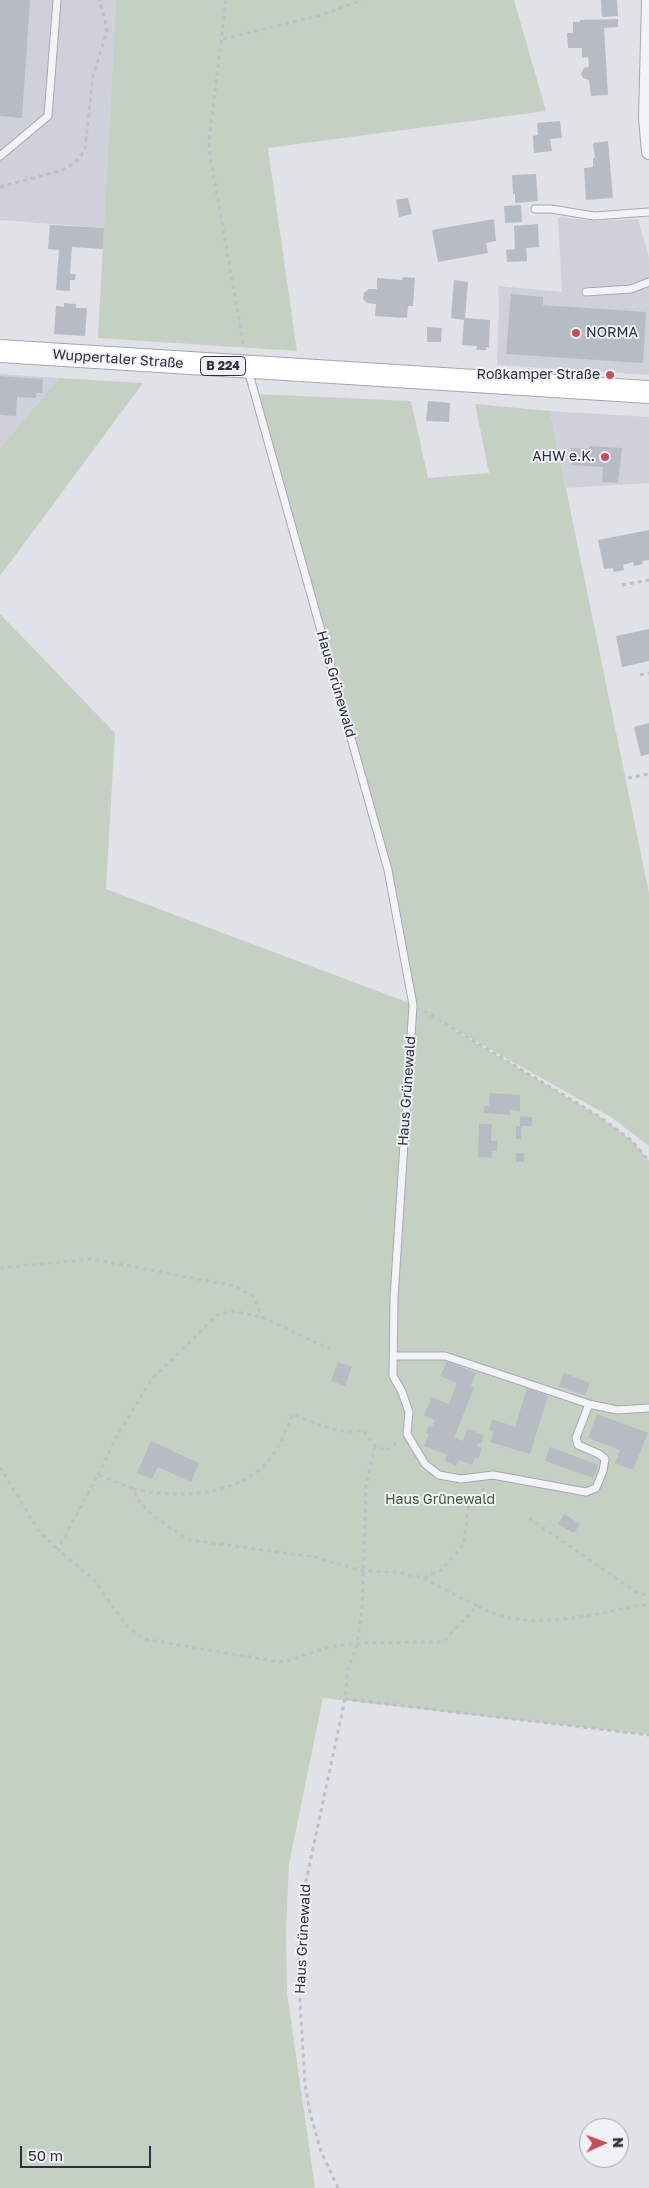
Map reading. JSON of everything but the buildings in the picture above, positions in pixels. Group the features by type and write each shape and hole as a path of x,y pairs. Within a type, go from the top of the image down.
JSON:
{"main road":[{"name":"Wuppertaler Straße","path":"0,351 649,392"}],"street":[{"path":"649,0 646,118 649,152"}],"lane":[{"path":"0,156 48,116 57,0"},
{"path":"535,209 551,209 594,216 649,212"},
{"path":"586,292 631,289 649,282"},
{"name":"Haus Grünewald","path":"247,367 388,870 413,1005 394,1288 393,1376 402,1392 409,1412 407,1434 425,1464 439,1475 461,1479 493,1475"},
{"path":"394,1356 445,1356 590,1404 617,1410 649,1408"},
{"path":"493,1475 586,1492 596,1488 603,1471 605,1459 599,1454 578,1445 576,1438 590,1404"}],"path":[{"path":"0,187 60,171 75,163 85,150 93,76 107,31 106,19 98,0"},
{"path":"226,0 223,39 209,141 247,367"},
{"path":"223,39 318,16 362,0"},
{"path":"622,585 649,580"},
{"path":"640,675 649,673"},
{"path":"628,778 649,774"},
{"path":"413,1005 600,1117 631,1140 649,1161"},
{"path":"0,1268 92,1259 235,1286 253,1296 262,1317"},
{"path":"58,1549 118,1434 152,1379 216,1316 232,1311 262,1317 330,1349"},
{"path":"98,1475 151,1493 204,1493 232,1485 259,1470 264,1465 282,1440 293,1414 331,1430 343,1432 363,1430 375,1446 386,1451"},
{"name":"Haus Grünewald","path":"338,2188 321,2151 310,2113 305,2084 298,1968 303,1895 344,1699 348,1669 357,1645 362,1612 366,1486 375,1446"},
{"path":"0,1467 40,1533 95,1581 126,1625 144,1639 279,1662 288,1661 312,1651 334,1646 439,1642 446,1639 477,1606"},
{"path":"423,1578 441,1570 464,1544 468,1508 472,1500 486,1487 493,1475"},
{"path":"132,1488 140,1502 153,1516 190,1540 316,1558 363,1571 395,1572 423,1578 491,1614 518,1620 550,1621 649,1604"},
{"path":"528,1518 636,1592 649,1596"},
{"path":"344,1699 649,1735"}],"shaded area":[{"path":"0,0 116,0 104,228 0,220"},
{"path":"558,217 595,221 638,219 649,258 649,375 497,365 498,286 562,292"},
{"path":"0,374 59,378 0,448"},
{"path":"550,411 649,417 649,483 566,488"}],"green space":[{"path":"116,0 514,0 546,111 268,148 297,351 98,338"},
{"path":"59,378 143,383 0,576 0,448"},
{"path":"255,394 411,401 428,478 489,473 475,404 550,411 649,893 649,1146 611,1117 438,1020 600,1117 631,1140 649,1161 649,1735 323,1698 289,1864 286,1932 287,1993 315,2188 0,2188 0,614 115,733 106,889 412,1004 388,870"}],"place":[{"name":"NORMA","path":"576,333"},
{"name":"Roßkamper Straße","path":"610,375"},
{"name":"AHW e.K.","path":"605,457"}]}
